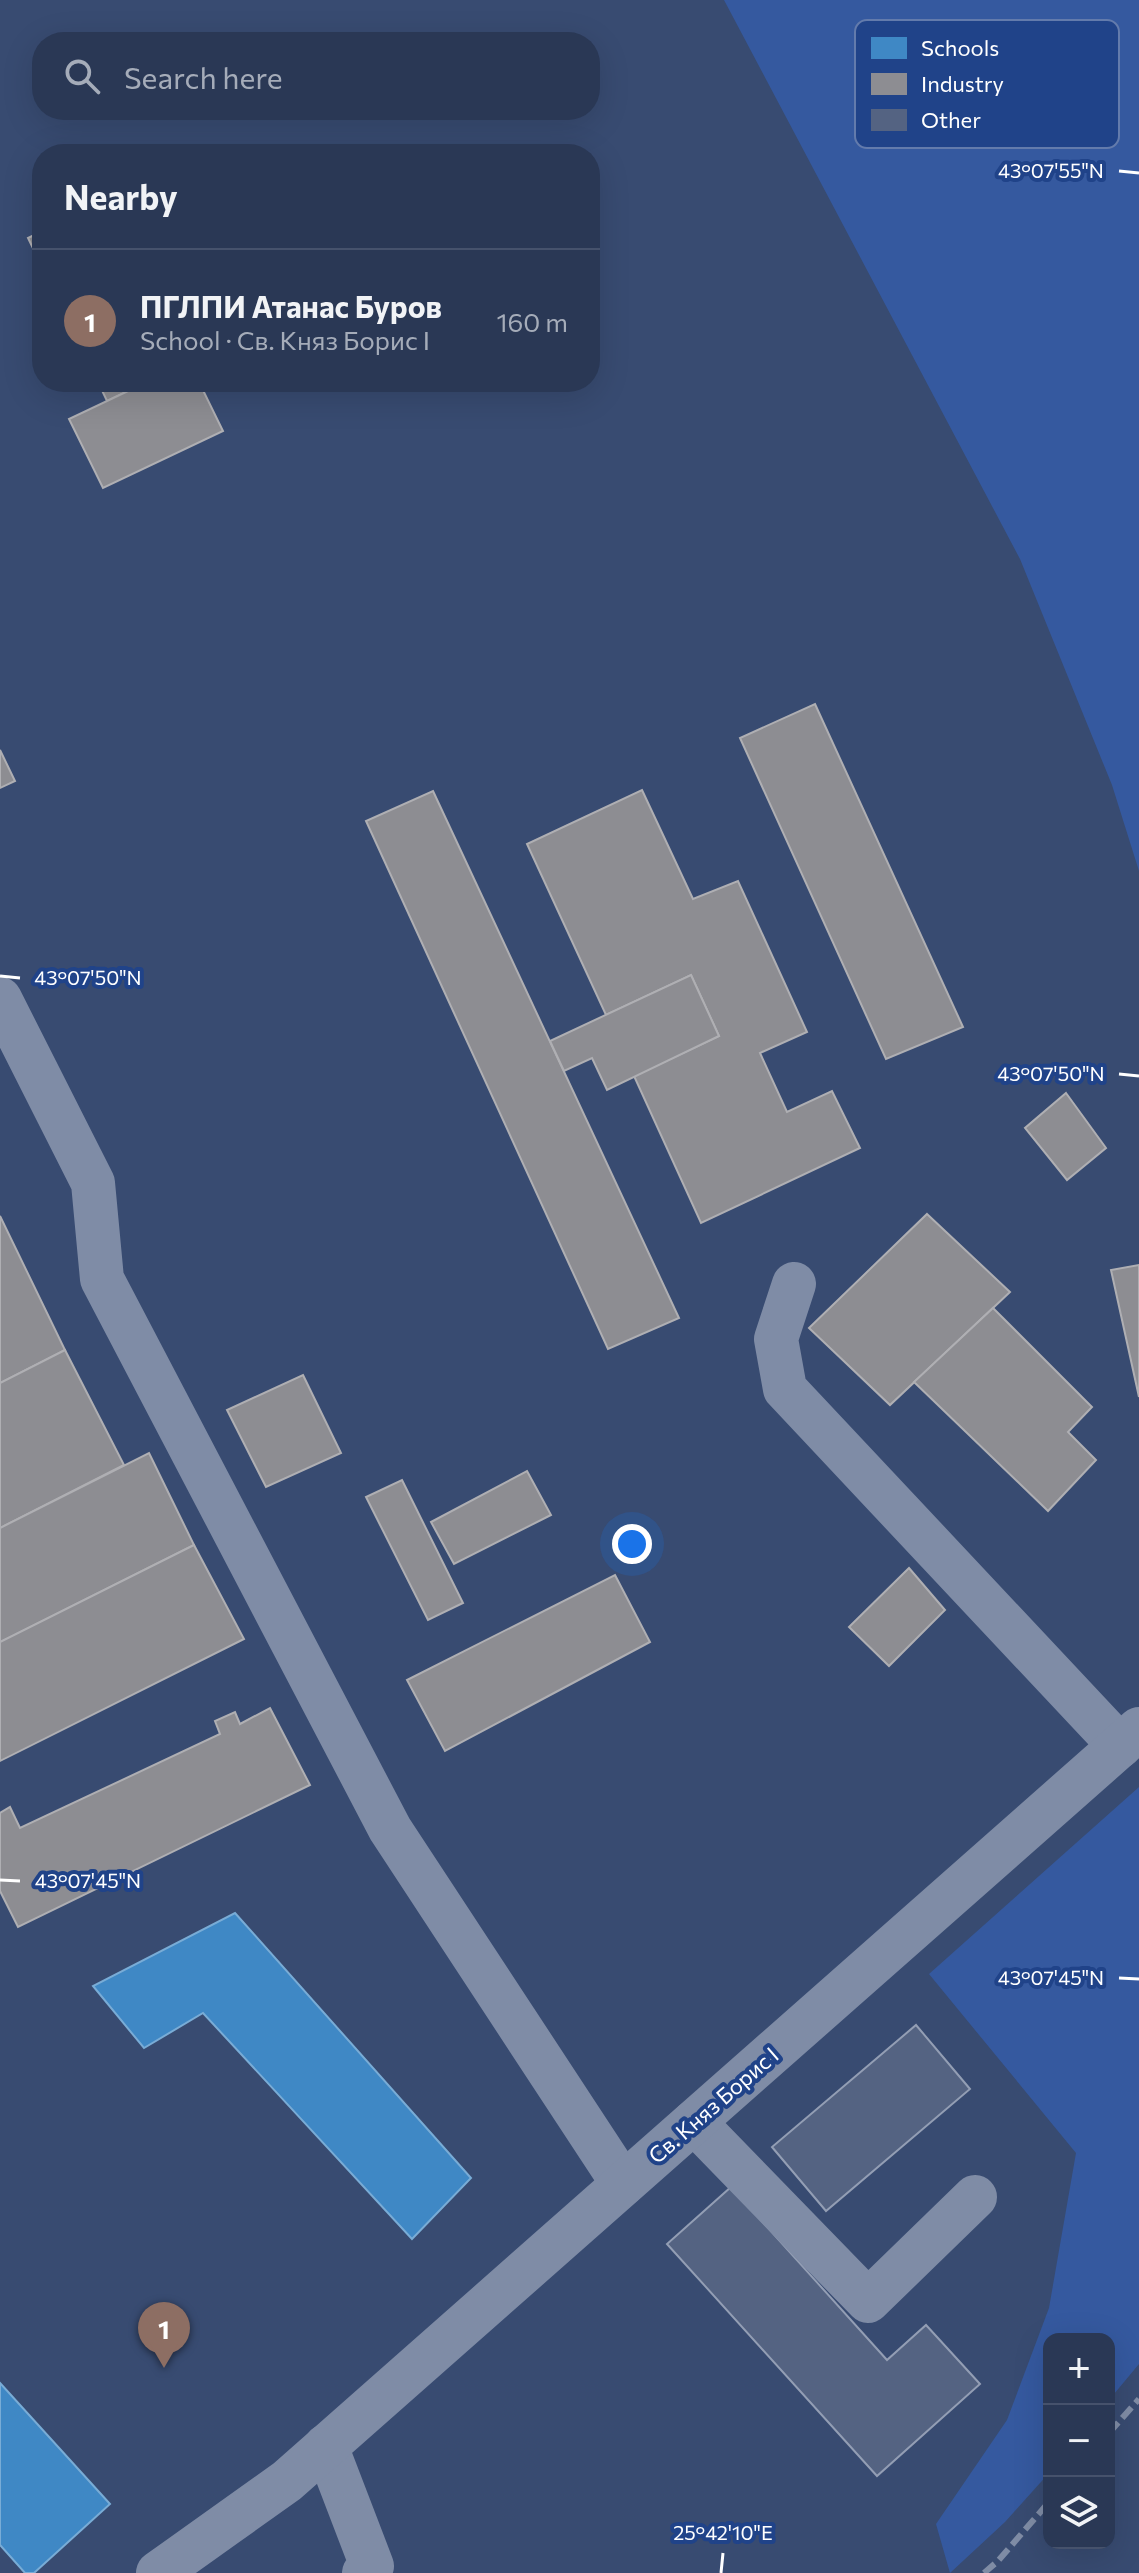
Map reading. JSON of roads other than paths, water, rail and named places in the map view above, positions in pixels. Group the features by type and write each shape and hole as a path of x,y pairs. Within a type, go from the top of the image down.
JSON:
{"street":[{"path":"0,999 93,1183 102,1279 382,1815 623,2184"},
{"path":"794,1284 776,1339 785,1389 1130,1738"},
{"name":"Св. Княз Борис I","path":"158,2573 287,2481 1130,1738"},
{"path":"694,2122 868,2301 975,2197"},
{"path":"326,2446 372,2566 364,2573"},
{"name":"Св. Княз Борис I","path":"206,2573 287,2481"}],"railway":[{"path":"1115,2426 1139,2399"},
{"path":"984,2573 1043,2509"}],"place":[{"name":"ПГЛПИ Атанас Буров","path":"164,2368"}]}
